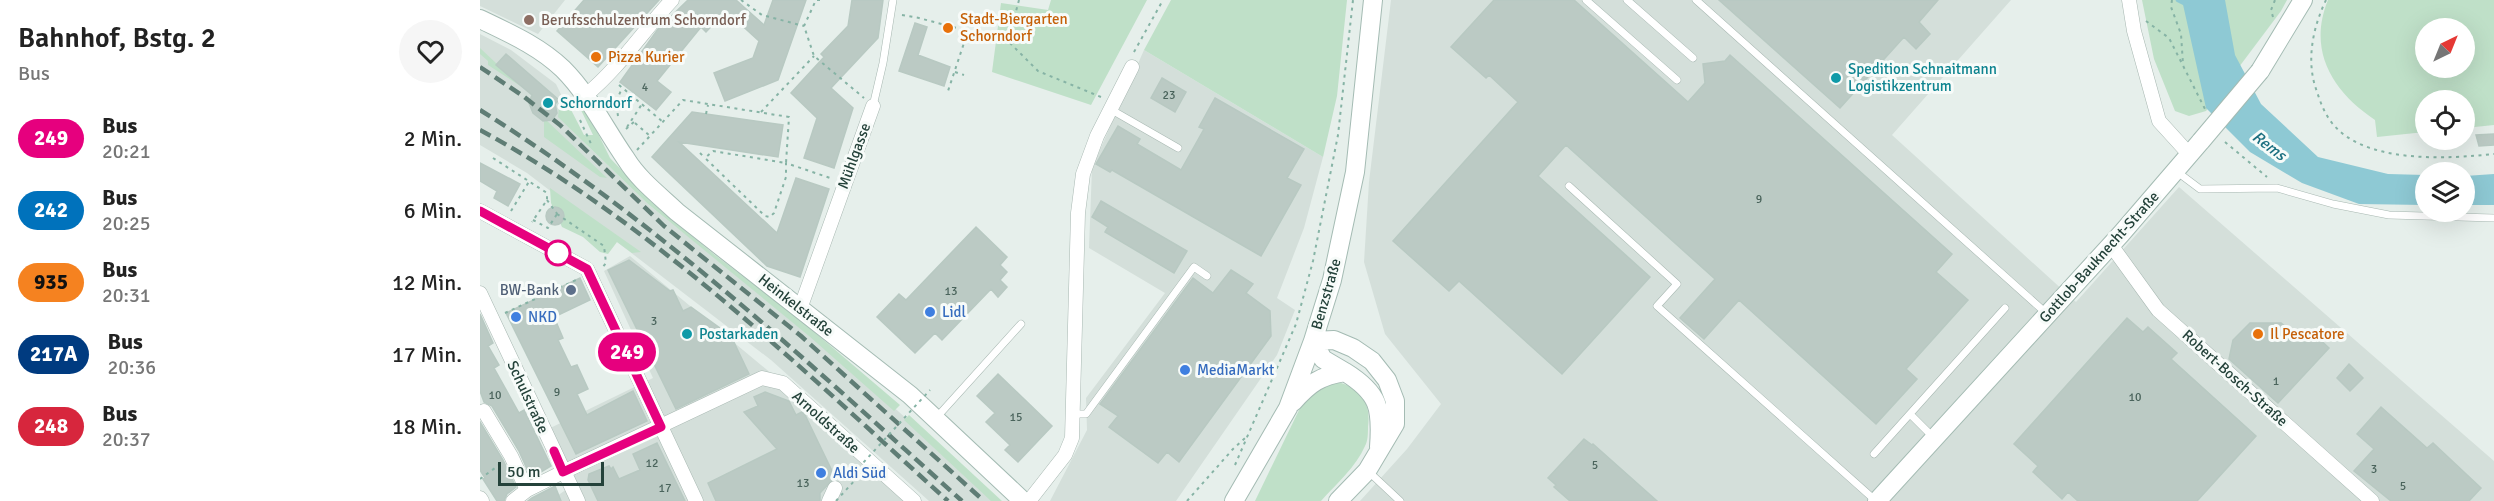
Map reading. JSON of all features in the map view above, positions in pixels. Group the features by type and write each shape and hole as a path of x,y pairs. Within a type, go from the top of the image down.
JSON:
{"street":[{"path":"586,95 607,78 640,35 672,0"},
{"name":"Benzstraße","path":"1234,501 1288,408 1313,341 1334,269 1355,172 1373,0"},
{"path":"2128,0 2159,121 2195,148"},
{"name":"Gottlob-Bauknecht-Straße","path":"1877,501 2111,245 2195,148 2260,71 2303,0"},
{"name":"Heinkelstraße","path":"480,19 530,44 562,69 586,95 627,161 642,180 677,212 910,395 1023,501"},
{"path":"1029,501 1065,455 1072,438 1078,213 1083,174 1097,136 1132,67"},
{"name":"Mühlgasse","path":"800,309 873,106"},
{"name":"Benzstraße","path":"1262,450 1322,280 1348,157 1358,128"},
{"path":"480,212 587,269 696,501"},
{"name":"Robert-Bosch-Straße","path":"2111,245 2158,310 2372,501"},
{"name":"Schulstraße","path":"480,293 578,501"},
{"path":"1338,501 1367,471 1395,424 1395,401 1387,380 1372,362 1353,348 1334,340 1313,341 1323,359 1361,381 1372,393 1381,421 1378,452"},
{"path":"1288,408 1307,387 1326,375 1345,372"},
{"name":"Arnoldstraße","path":"513,501 527,490 661,427 735,387 762,378 783,383 914,501"},
{"path":"481,409 511,456 527,490"},
{"path":"829,501 836,494"}],"lane":[{"name":"Mühlgasse","path":"873,106 883,63 893,0"},
{"path":"1586,0 1677,80"},
{"path":"1627,0 1693,58"},
{"path":"1696,0 2048,314"},
{"path":"1112,106 1178,148"},
{"path":"2175,171 2200,189 2277,188 2333,204 2389,215 2494,218"},
{"path":"1569,186 1677,284 1657,306 1877,501"},
{"path":"1073,414 1086,414 1194,267 1207,276"},
{"path":"1874,454 2006,309"},
{"path":"935,418 1021,324"},
{"path":"1910,414 1935,438"},
{"path":"1367,471 1400,501"}],"path":[{"path":"741,0 762,15 804,26"},
{"path":"820,0 816,0 804,26 814,56 873,106"},
{"path":"1019,0 1008,41 1038,71 1112,106"},
{"path":"1132,67 1133,53 1164,0"},
{"path":"1232,471 1296,324 1313,261 1338,135 1353,0"},
{"path":"2172,0 2171,7 2181,34 2183,65"},
{"path":"2326,0 2320,11 2313,39 2311,63 2314,84 2331,123 2347,137 2393,154 2430,156 2494,154"},
{"path":"890,16 920,18 968,32 948,91"},
{"path":"2132,18 2150,22 2169,38 2206,111"},
{"path":"761,112 814,56"},
{"path":"955,72 964,75"},
{"path":"650,136 634,123 636,120 622,130 624,127 616,108 621,86 663,122"},
{"path":"627,161 683,100 789,117 786,177 774,213 770,217 765,216 700,153"},
{"path":"627,128 642,104"},
{"path":"706,114 708,104"},
{"path":"2225,142 2271,180 2277,188"},
{"path":"705,158 712,151 786,163 844,182"},
{"path":"492,158 530,180 547,193 547,200 558,213 604,247 606,263 604,246 558,213"},
{"path":"513,208 530,180"},
{"path":"729,188 733,185"},
{"path":"539,209 547,200"},
{"path":"533,220 548,228 558,213"},
{"path":"492,321 495,317 582,277"},
{"path":"836,494 866,468 862,464 930,390"},
{"path":"1187,501 1233,449 1248,436"},
{"path":"480,479 511,456"}],"shaded area":[{"name":"Berufsschulzentrum Schorndorf","path":"480,0 565,0 538,34 480,6"},
{"path":"1391,0 2011,0 1892,135 2076,302 2179,187 2494,461 2494,501 1360,501 1407,449 1441,404 1385,334 1364,262 1369,182"},
{"path":"480,34 511,50 556,84 584,142 648,204 855,372 997,501 929,501 771,360 527,173 480,145"},
{"path":"1144,50 1323,157 1304,228 1277,298 1295,310 1277,355 1176,501 1050,501 1087,430 1086,398 1165,293 1089,248 1092,168"},
{"path":"630,256 922,501 550,501 567,489 540,433 653,378 604,271"}],"green space":[{"path":"1051,0 1147,0 1091,105 992,72 1001,3 1048,10"},
{"path":"1171,0 1347,0 1337,96 1323,157 1144,50"},
{"path":"2142,0 2287,0 2206,111 2189,116 2175,111 2154,59"},
{"path":"2328,0 2494,0 2494,125 2475,127 2475,90 2415,90 2415,133 2377,137 2375,120 2347,97 2328,69 2321,36 2322,19"},
{"path":"480,48 522,87 488,65 488,61 480,54"},
{"path":"566,100 584,135 593,135 581,110 587,111 610,158 659,209 799,319 900,405 894,411 809,336 648,204 558,117 559,107"},
{"path":"544,118 607,178 600,177 544,137"},
{"path":"550,188 641,252 632,253 617,242 608,254 600,252 583,237 562,227 551,203"},
{"path":"1338,382 1359,393 1366,404 1369,418 1368,434 1361,454 1321,501 1255,501 1300,408 1312,391 1326,383"},
{"path":"909,415 1002,501 991,501 904,420"}],"water":[{"name":"Rems","path":"2182,0 2225,0 2235,55 2261,104 2318,157 2388,174 2415,175 2415,205 2359,204 2302,183 2250,152 2206,108"},
{"path":"2494,174 2494,205 2475,205 2475,175"}],"building":[{"path":"584,0 659,0 598,67 557,31"},
{"path":"688,0 736,0 764,25 773,0 806,0 778,80 725,101 714,73 753,58 759,41 726,11 706,32 701,27 657,81 671,92 656,110 620,82 658,29"},
{"path":"852,0 883,0 878,38 831,88 853,108 834,168 804,158 817,118 791,93 824,57 821,54 848,26"},
{"path":"1494,0 1574,0 1688,102 1705,83 1703,64 1725,61 1730,55 1952,254 1936,272 1968,300 1906,369 1917,379 1876,424 1739,300 1704,339 1680,318 1715,279 1566,145 1538,176 1650,277 1562,374 1459,281 1449,291 1393,241 1518,102 1489,75 1486,78 1451,47"},
{"name":"Spedition Schnaitmann Logistikzentrum","path":"1719,0 1938,0 1919,22 1930,34 1916,49 1904,37 1840,108"},
{"path":"915,23 927,27 918,55 950,67 944,86 899,71"},
{"path":"506,54 559,100 555,104 557,113 552,120 543,121 533,113 529,103 532,95 496,65"},
{"path":"1162,78 1186,92 1175,112 1151,98"},
{"path":"1215,98 1304,149 1287,178 1301,185 1261,256 1112,170 1110,172 1096,164 1118,126 1140,139 1137,144 1181,170 1204,129 1199,127"},
{"path":"692,112 783,125 778,157 679,142 777,233 796,178 829,189 800,277 767,266 652,157"},
{"path":"2494,134 2494,145 2479,146 2476,135"},
{"path":"480,163 520,184 508,206 494,198 497,191 480,181"},
{"path":"1101,201 1187,251 1174,273 1105,232 1108,227 1092,217"},
{"path":"555,207 561,210 564,216 561,222 555,225 549,222 546,216 549,210"},
{"path":"976,227 1007,257 1000,265 1007,272 1000,280 1007,287 998,297 991,289 942,340 935,333 915,353 877,317 899,294 906,300"},
{"name":"Postarkaden","path":"629,260 670,291 673,290 683,311 691,307 731,336 749,374 676,409 608,270"},
{"name":"MediaMarkt","path":"1231,270 1253,284 1246,293 1270,311 1271,336 1179,462 1167,452 1158,463 1109,427 1118,416 1100,404 1193,278 1213,293"},
{"path":"580,278 590,300 554,317 563,338 558,340 571,367 577,365 588,389 577,394 587,415 633,391 647,421 576,454 506,313"},
{"path":"480,314 493,343 488,346 499,365 494,368 519,413 524,410 551,466 531,478 519,451 492,406 484,402 480,391"},
{"path":"2127,318 2143,332 2148,327 2177,353 2171,359 2256,436 2197,501 2078,501 2068,492 2062,499 2033,472 2038,466 2014,444"},
{"path":"2250,323 2281,323 2305,343 2313,333 2329,348 2278,403 2229,359 2233,340"},
{"path":"2349,364 2363,378 2350,391 2337,378"},
{"path":"998,374 1052,426 1018,462 1005,450 1010,445 986,422 995,413 977,396"},
{"path":"765,392 789,401 796,415 802,412 805,415 835,477 820,493 820,501 716,501 708,483 777,449 744,412 758,406 754,397"},
{"path":"2381,407 2427,448 2433,443 2481,488 2469,501 2391,501 2354,471 2374,449 2357,434"},
{"path":"480,422 516,487 507,494 504,501 497,501 480,470"},
{"path":"1584,439 1593,444 1657,501 1570,501 1554,487 1556,485 1548,478"},
{"path":"657,443 685,501 598,501 588,480 589,474 609,466 611,469 613,467 619,479 640,470 633,454"},
{"path":"555,486 561,501 528,501 532,498"}],"waterway":[{"path":"2178,0 2188,5"}],"railway":[{"path":"480,67 560,125 664,226 801,336 984,501"},
{"path":"480,110 545,153 669,245 788,345 962,501"},
{"path":"480,130 543,167 605,208 665,254 782,351 948,501"}],"bus line":[{"name":"249","path":"480,211 587,269 661,427 563,472 554,451"}],"place":[{"name":"Berufsschulzentrum Schorndorf","path":"529,20"},
{"name":"Stadt-Biergarten Schorndorf","path":"948,28"},
{"name":"Pizza Kurier","path":"596,57"},
{"name":"Spedition Schnaitmann Logistikzentrum","path":"1836,78"},
{"name":"Schorndorf","path":"548,103"},
{"name":"BW-Bank","path":"571,290"},
{"name":"Lidl","path":"930,312"},
{"name":"NKD","path":"516,317"},
{"name":"Postarkaden","path":"687,334"},
{"name":"Il Pescatore","path":"2258,334"},
{"name":"MediaMarkt","path":"1185,370"},
{"name":"Aldi Süd","path":"821,473"}]}
